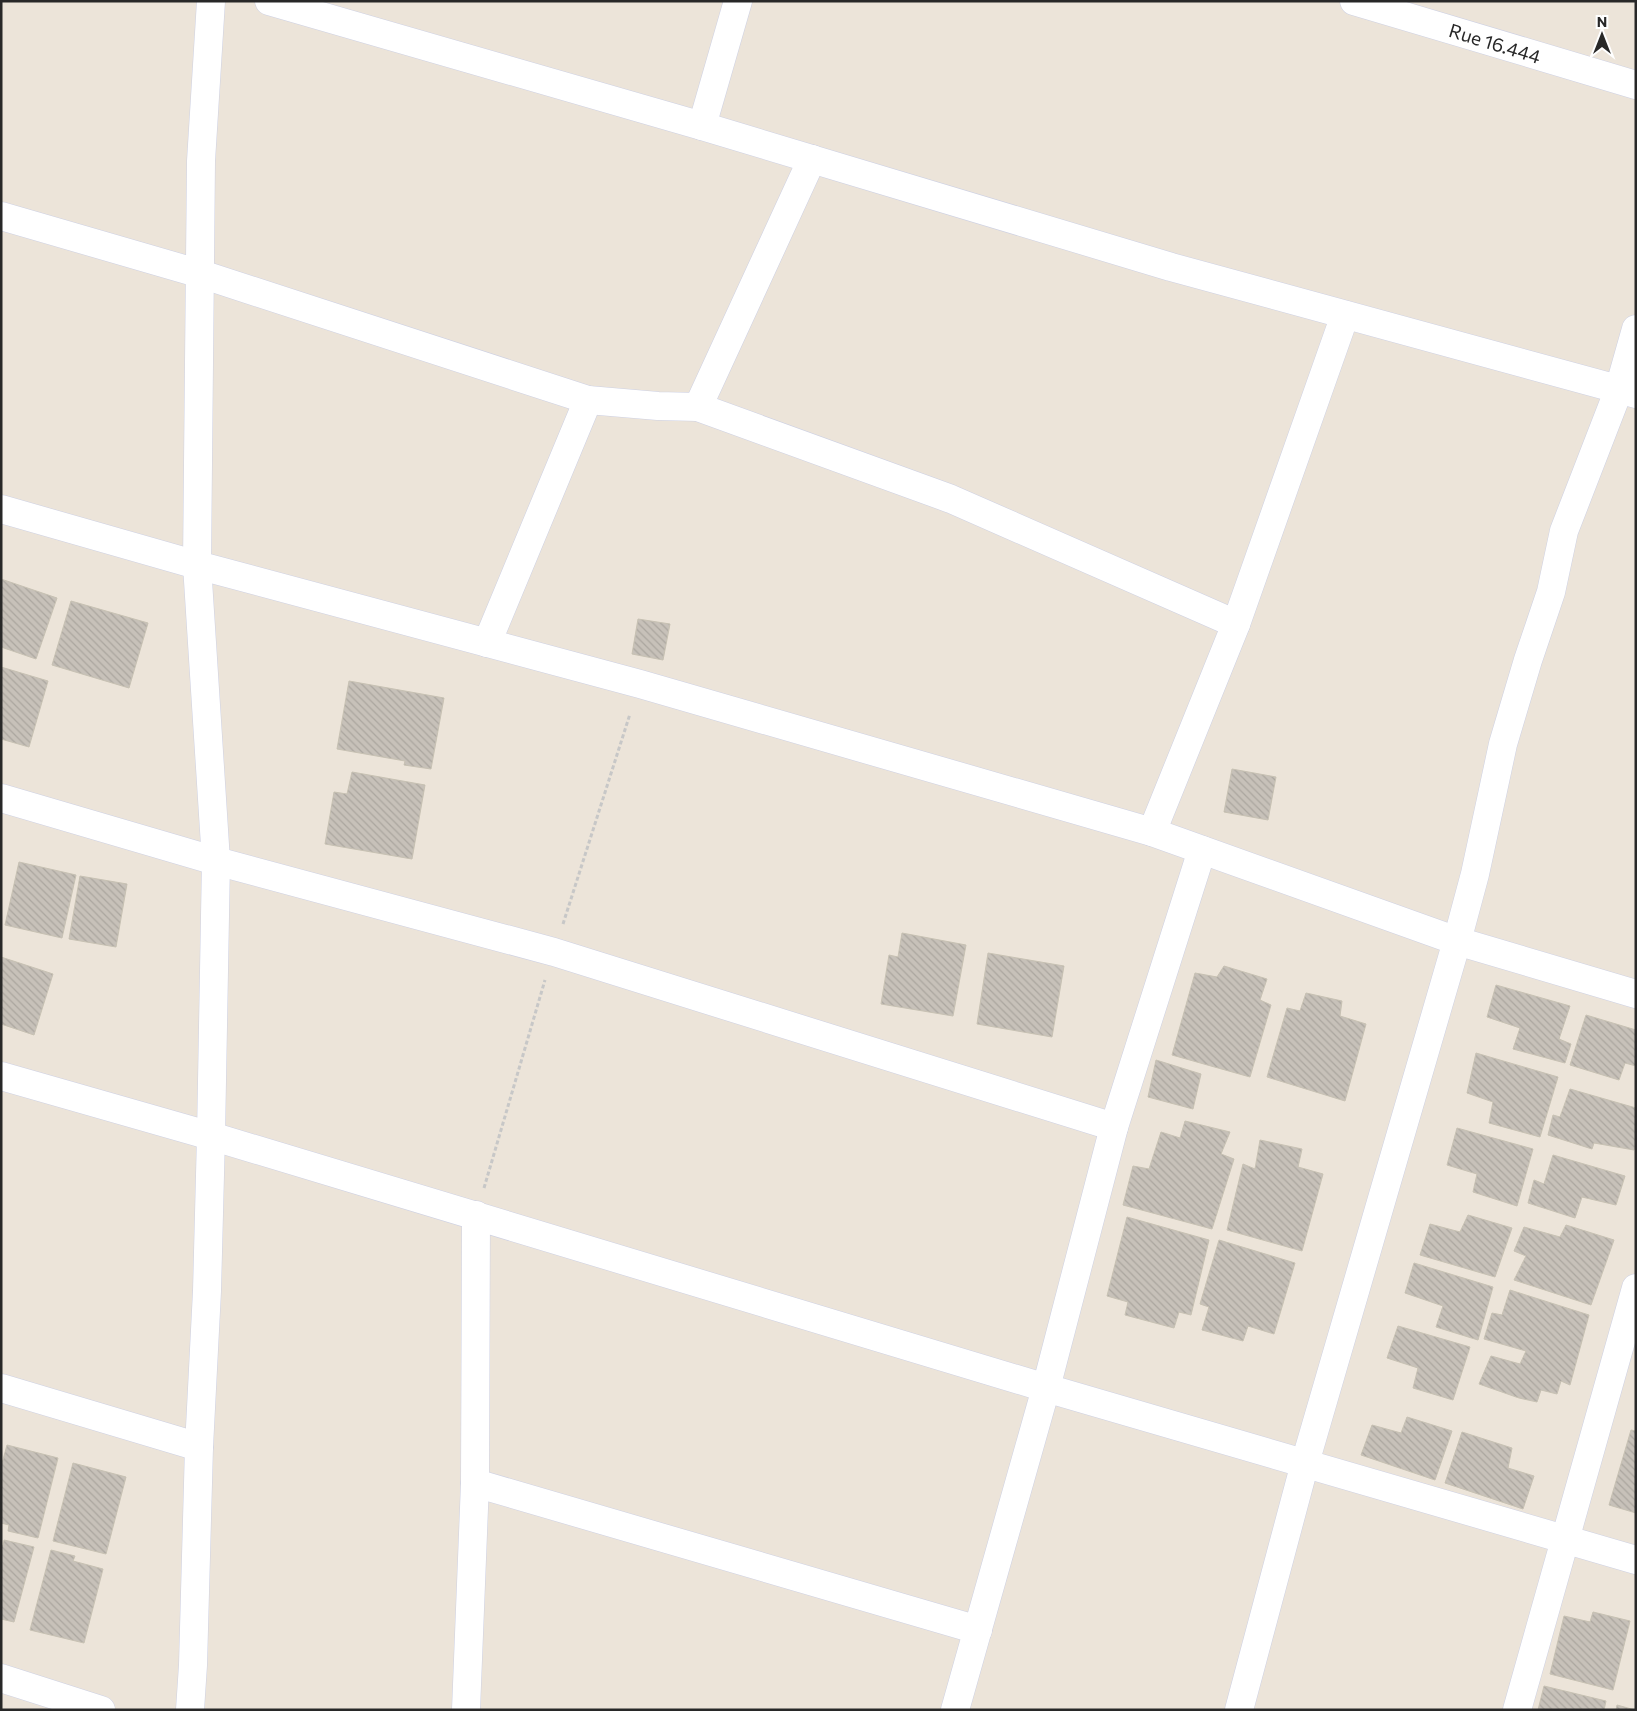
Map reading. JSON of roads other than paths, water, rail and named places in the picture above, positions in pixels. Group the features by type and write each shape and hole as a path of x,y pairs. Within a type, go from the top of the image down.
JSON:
{"street":[{"path":"190,1710 199,1447 207,1291 216,861 197,565 201,161 211,1"},
{"path":"269,1 702,126 1171,267 1627,391"},
{"path":"702,126 738,1"},
{"name":"Rue 16.444","path":"1354,1 1636,85"},
{"path":"698,407 812,159"},
{"path":"1,216 201,274 588,400 658,406 698,407 951,499 1236,624"},
{"path":"1152,832 1236,624 1345,315"},
{"path":"1238,1710 1305,1463 1457,941 1503,744 1551,592 1564,532 1627,391 1636,329"},
{"path":"487,643 588,400"},
{"path":"1,509 197,565 640,684 1152,832 1457,941 1636,994"},
{"path":"1,798 216,861 554,952 1114,1127"},
{"path":"955,1710 1046,1388 1114,1127 1202,850"},
{"path":"1,1076 476,1215 1046,1388 1636,1560"},
{"path":"466,1710 475,1482 476,1215"},
{"path":"1517,1710 1636,1288"},
{"path":"1,1388 199,1447"},
{"path":"475,1482 978,1630"},
{"path":"1,1678 101,1710"}]}
